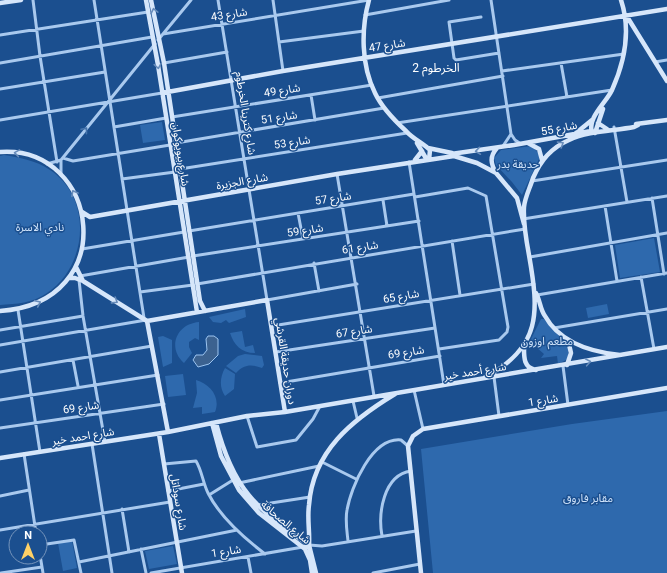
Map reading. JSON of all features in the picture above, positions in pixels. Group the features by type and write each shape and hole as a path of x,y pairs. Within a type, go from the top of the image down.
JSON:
{"street":[{"path":"0,3 21,0"},
{"path":"33,0 44,82 61,160 61,175"},
{"path":"94,0 140,292 153,346 168,432"},
{"name":"شارع بيويوكوان","path":"146,0 179,202 187,231"},
{"name":"شارع بيويوكوان","path":"151,0 164,63 185,200 187,231 195,284 197,312"},
{"path":"61,160 191,0"},
{"name":"شارع كترينا الخرطوم","path":"218,0 267,300"},
{"path":"273,0 283,71"},
{"path":"369,0 365,15 364,31 366,58 372,85 384,108 407,133 416,141 428,148 468,159 496,173"},
{"name":"شارع 43","path":"163,34 369,0"},
{"path":"365,15 449,0"},
{"path":"491,0 511,134 515,140 537,147 540,151 542,160"},
{"path":"621,0 626,15 667,82"},
{"name":"شارع 47","path":"0,120 283,71 667,9"},
{"path":"0,35 148,12"},
{"path":"574,134 592,120 612,90 624,54 626,41 626,15"},
{"path":"481,17 450,22 454,58 456,60 499,53"},
{"path":"279,42 364,31"},
{"path":"0,63 152,37"},
{"path":"164,63 227,52"},
{"path":"502,71 624,54"},
{"path":"655,62 667,60"},
{"path":"561,63 567,97"},
{"path":"0,89 105,72"},
{"path":"378,98 502,76"},
{"name":"شارع 49","path":"172,117 372,85"},
{"path":"397,123 506,105 612,90"},
{"path":"311,95 315,120"},
{"path":"594,132 605,102"},
{"name":"شارع 51","path":"176,143 384,108"},
{"path":"114,127 166,118"},
{"path":"592,120 594,132"},
{"name":"شارع 55","path":"454,155 574,134 594,132 607,128 614,129 667,120"},
{"path":"598,123 607,128"},
{"path":"523,220 526,197 542,160 548,153 570,139 594,132 614,129 627,202"},
{"name":"شارع 53","path":"180,169 407,133"},
{"path":"511,134 507,143 492,155 491,162 496,173 517,198 525,230 536,294 545,317 554,328 568,340 594,351 625,355"},
{"path":"416,141 428,159"},
{"path":"47,164 61,160 73,161 170,145"},
{"path":"428,148 430,151 428,159"},
{"path":"414,160 422,151"},
{"path":"0,152 20,153 47,164 61,175 77,198 82,212 84,226 82,249 76,267 55,293 37,304 18,310 0,311"},
{"name":"شارع الجزيرة","path":"90,217 454,155"},
{"name":"شارع الجزيرة","path":"409,163 414,160 428,159"},
{"path":"532,181 667,160"},
{"path":"409,163 444,385"},
{"path":"122,179 175,172"},
{"path":"337,174 357,284 374,396"},
{"name":"شارع 57","path":"187,231 343,205 471,189 487,198 492,235"},
{"path":"523,220 667,196"},
{"path":"517,198 526,197"},
{"path":"536,294 665,273 652,198"},
{"path":"383,200 387,226"},
{"path":"605,206 617,280"},
{"path":"82,212 90,217 84,226"},
{"path":"298,213 303,239"},
{"name":"شارع 59","path":"81,278 136,265 419,221"},
{"name":"شارع 61","path":"140,292 525,230"},
{"path":"82,249 187,231"},
{"path":"530,256 667,233"},
{"path":"439,349 500,339 508,329 492,235"},
{"path":"452,241 460,295"},
{"path":"314,263 319,291"},
{"path":"76,267 81,278 83,316 105,442"},
{"path":"641,277 654,349"},
{"path":"68,278 81,278 146,320"},
{"name":"شارع بيويوكوان","path":"195,284 200,301 205,311"},
{"path":"0,345 357,284"},
{"name":"شارع 65","path":"272,326 534,284"},
{"path":"536,294 534,320 524,346 524,358 527,365 531,369 540,370"},
{"name":"دوران حديقة القرشي","path":"168,432 247,416 285,412 267,300"},
{"path":"554,328 667,309"},
{"path":"18,310 40,452"},
{"path":"0,330 83,316"},
{"path":"534,320 540,316 545,317"},
{"name":"شارع 67","path":"276,352 435,328"},
{"path":"568,340 571,353 565,366 568,405"},
{"path":"0,372 153,346"},
{"path":"481,380 500,369 524,346"},
{"name":"شارع أحمد خير","path":"285,412 414,389 565,366 667,347"},
{"name":"شارع 69","path":"280,383 440,356"},
{"path":"73,360 78,386"},
{"path":"0,400 78,386 158,375"},
{"path":"494,377 499,416"},
{"name":"شارع 1","path":"423,429 667,388"},
{"path":"414,389 423,429 413,436 408,446 421,573"},
{"path":"309,545 310,497 321,464 334,442 357,418 398,392"},
{"path":"353,401 357,418"},
{"name":"شارع 69","path":"0,428 164,404"},
{"path":"247,416 257,447 296,440 313,419 320,406"},
{"name":"شارع الصحافة","path":"214,423 221,456 232,480 259,513 303,547 308,555 312,573"},
{"name":"شارع الصحافة","path":"214,423 225,455 239,483 257,505 275,522 309,545 316,573"},
{"name":"شارع احمد خير","path":"0,458 168,432"},
{"name":"شارع سوداتل","path":"159,434 182,573"},
{"path":"348,541 347,510 356,479 366,463 384,445 397,440 408,446"},
{"path":"92,444 112,573"},
{"path":"24,454 34,525 170,502"},
{"path":"164,464 195,460 209,495 220,511 237,530 264,554"},
{"path":"239,483 321,464 356,479"},
{"path":"382,536 380,511 385,497 395,480 402,474 411,471"},
{"path":"209,495 232,480"},
{"path":"168,491 204,484"},
{"path":"0,496 29,490"},
{"path":"257,505 310,497"},
{"path":"122,509 130,552"},
{"path":"79,562 237,530"},
{"path":"303,547 309,545 322,546 416,531"},
{"path":"48,544 74,540 81,573"},
{"name":"شارع 1","path":"151,573 303,547"},
{"path":"141,549 146,573"},
{"path":"248,557 251,573"},
{"path":"373,573 420,564"},
{"path":"1,573 42,567 43,573"}],"green space":[{"path":"162,122 165,140 143,143 140,125"},
{"name":"حديقة بدر","path":"532,146 539,154 539,159 522,195 496,165 494,158 501,150"},
{"name":"نادي الاسرة","path":"4,155 22,158 39,164 50,170 64,182 73,197 79,214 80,232 77,250 71,266 61,281 47,293 36,299 0,305 0,156"},
{"path":"654,238 660,272 620,278 615,245"},
{"path":"607,304 609,314 588,318 586,308"},
{"path":"245,309 246,317 229,323 226,320 221,323 213,322 209,317"},
{"name":"مطعم اوزون","path":"541,319 544,319 568,346 568,359 558,364 557,356 541,358 544,354 536,347 535,341 530,341"},
{"path":"199,322 199,340 195,338 189,342 189,347 192,353 184,363 176,351 176,338 185,327"},
{"path":"242,331 245,347 253,345 255,353 246,352 236,345 230,333"},
{"path":"163,336 172,340 172,363 163,367 158,337"},
{"path":"245,354 262,356 264,365 262,368 245,366 236,373 226,366 238,356"},
{"path":"225,368 235,374 234,389 225,396 221,382"},
{"path":"183,374 186,395 168,397 165,376"},
{"path":"196,380 206,385 213,392 217,401 215,412 202,414 202,407 193,408 197,393"},
{"name":"مقابر فاروق","path":"667,411 667,573 433,573 421,449 572,424"},
{"path":"72,541 77,568 63,571 58,543"},
{"path":"173,546 177,564 149,569 145,551"}],"shaded area":[{"path":"208,336 214,336 218,339 218,355 209,364 198,367 193,360 196,355 203,355 207,350 206,339"}],"district":[{"name":"الخرطوم 2","path":"436,68"}]}
